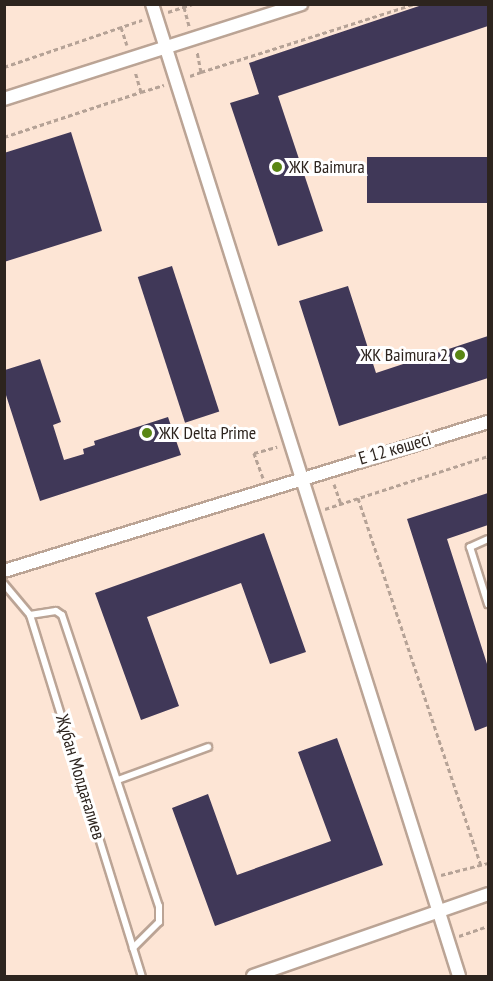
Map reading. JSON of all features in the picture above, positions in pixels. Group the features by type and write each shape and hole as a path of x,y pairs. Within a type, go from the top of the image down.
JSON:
{"street":[{"path":"4,99 166,50 301,4"},
{"path":"154,10 430,877 459,976"},
{"name":"Е 12 көшесі","path":"4,571 329,468 489,422"},
{"path":"253,976 489,894"}],"lane":[{"path":"489,539 470,547 489,604"},
{"name":"Жұбан Молдағалиев","path":"4,584 30,615 142,976"},
{"path":"30,615 56,610 62,615 118,780 160,914 159,922 133,948"},
{"path":"118,780 208,747"}],"path":[{"path":"4,67 121,27 154,10 192,4"},
{"path":"201,72 414,4"},
{"path":"4,136 141,92 121,27"},
{"path":"266,488 254,453 291,443"},
{"path":"313,513 489,456"},
{"path":"329,468 341,504"},
{"path":"358,498 481,865"},
{"path":"430,877 489,863"},
{"path":"449,939 489,926"}],"building":[{"name":"ЖК Baimura","path":"425,4 488,4 488,26 278,96 323,231 278,246 230,103 259,94 249,63"},
{"path":"71,132 102,231 4,262 4,153"},
{"path":"367,157 488,157 488,203 367,203"},
{"path":"172,266 219,412 185,423 138,277"},
{"name":"ЖК Baimura 2","path":"348,286 376,373 488,336 488,378 339,426 299,301"},
{"name":"ЖК Delta Prime","path":"40,359 61,422 53,425 64,460 84,454 83,449 95,445 94,441 168,417 181,455 40,501 5,392 5,370"},
{"path":"488,493 488,525 447,539 488,667 488,726 475,731 407,519"},
{"path":"264,533 306,652 270,664 241,583 147,617 179,706 141,720 95,593"},
{"path":"337,738 383,865 215,926 172,808 208,794 237,875 331,841 298,752"}],"place":[{"name":"ЖК Baimura","path":"277,167"},
{"name":"ЖК Baimura 2","path":"460,355"},
{"name":"ЖК Delta Prime","path":"147,433"}]}
